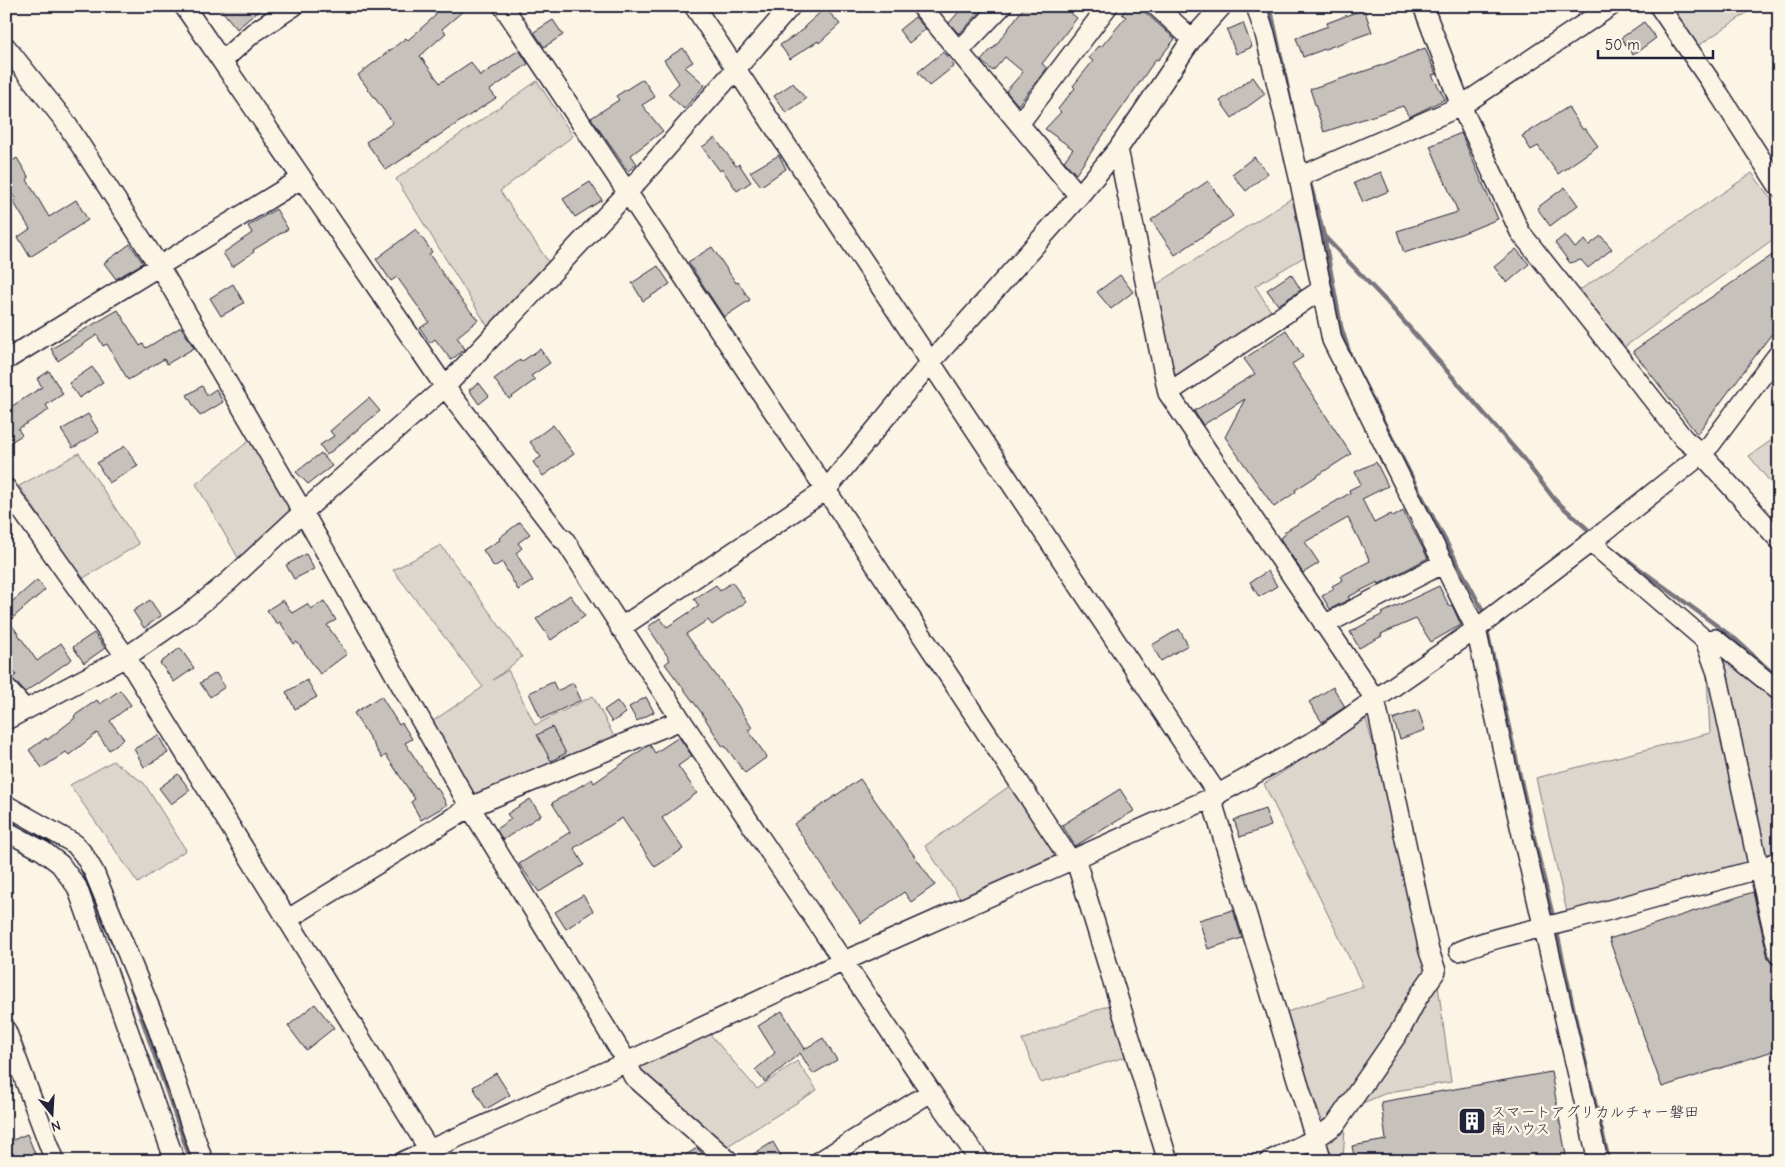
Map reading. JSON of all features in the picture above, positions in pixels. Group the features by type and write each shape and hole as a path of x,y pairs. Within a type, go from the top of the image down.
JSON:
{"street":[{"path":"184,6 301,179 445,386 562,539 564,539 681,720 931,1092 980,1161"},
{"path":"222,61 253,33 294,6"},
{"path":"503,6 1073,859 1168,1161"},
{"path":"694,6 1214,796 1322,1161"},
{"path":"6,720 126,657 187,615 222,586 445,386 628,192 791,6"},
{"path":"922,6 1079,196"},
{"path":"959,51 1002,6"},
{"path":"1019,124 1108,6"},
{"path":"1156,6 1192,39"},
{"path":"620,628 826,490 930,363 1079,196 1118,149 1192,39 1222,6"},
{"path":"1256,6 1307,174 1322,289 1332,340 1476,629 1598,1161"},
{"path":"1423,6 1461,106 1520,232 1678,432 1700,453 1779,540"},
{"path":"1307,174 1461,106 1612,6"},
{"path":"1659,6 1779,187"},
{"path":"8,54 64,120 159,266 303,512 470,807 627,1062 632,1076 729,1161"},
{"path":"1118,149 1168,393 1375,700 1429,952 1436,971 1401,1029 1335,1125 1315,1139 1269,1161"},
{"path":"6,360 301,179"},
{"path":"1168,393 1322,289"},
{"path":"404,1161 432,1155 844,961 1214,796 1321,737 1476,629 1597,537 1711,444 1779,353"},
{"path":"6,488 126,657 432,1155"},
{"path":"1597,537 1705,640 1717,672 1779,955"},
{"path":"1324,624 1444,563"},
{"path":"1705,640 1715,639 1779,691"},
{"path":"6,688 25,709"},
{"path":"288,919 470,807 681,720"},
{"path":"6,805 76,844 94,872 156,1023 203,1161"},
{"path":"6,832 43,851 60,864 77,887 175,1161"},
{"path":"1459,951 1479,943 1565,922 1759,869 1779,861"},
{"path":"6,1030 55,1161"},
{"path":"820,1161 931,1092"}],"shaded area":[{"path":"1666,6 1757,6 1695,48"},
{"path":"537,81 573,136 500,191 554,270 493,335 396,179"},
{"path":"1752,173 1779,210 1779,235 1616,353 1571,296"},
{"path":"1292,198 1304,257 1255,286 1272,313 1173,377 1154,286"},
{"path":"1779,435 1779,493 1749,456"},
{"path":"250,440 303,512 240,561 196,484"},
{"path":"79,453 139,544 82,579 19,486"},
{"path":"441,545 522,657 493,680 508,670 535,725 593,696 619,746 470,807 424,727 483,687 393,570"},
{"path":"1705,640 1779,697 1779,861 1569,921 1536,778 1710,733"},
{"path":"1366,719 1436,971 1451,1082 1389,1092 1346,1110 1343,1161 1322,1161 1326,1129 1278,1015 1363,986 1264,784"},
{"path":"113,761 144,783 186,850 138,883 70,785"},
{"path":"1018,780 1071,861 966,907 925,846"},
{"path":"1119,1001 1128,1056 1041,1083 1022,1040"},
{"path":"703,1026 757,1089 797,1061 817,1090 718,1152 628,1064"}],"building":[{"path":"218,6 264,6 237,29"},
{"path":"429,6 469,6 442,29 446,33 420,56 440,83 471,62 480,76 519,50 528,64 490,90 496,98 386,170 366,142 393,123 358,75 406,38 408,40 436,15"},
{"path":"964,6 986,6 959,34 949,23"},
{"path":"1025,6 1062,6 1077,18 1042,64 1047,68 1018,105 1006,91 1023,72 1005,57 993,71 981,61 993,49"},
{"path":"1128,6 1138,6 1175,39 1158,60 1156,59 1076,174 1064,161 1073,149 1045,129 1061,112 1058,109 1093,61 1089,58 1099,46 1101,47 1126,17 1122,14"},
{"path":"825,8 840,24 819,43 818,41 790,59 780,45 806,28 804,27"},
{"path":"1364,9 1372,32 1303,57 1296,38 1328,26 1327,23"},
{"path":"915,17 926,29 909,43 899,30"},
{"path":"553,20 563,35 544,47 534,32"},
{"path":"1644,22 1656,38 1633,55 1621,38"},
{"path":"1243,23 1252,47 1236,54 1227,30"},
{"path":"683,48 693,62 685,67 705,85 684,109 668,94 679,83 664,60"},
{"path":"1425,48 1436,74 1432,75 1445,99 1409,117 1403,106 1324,132 1310,89 1380,66"},
{"path":"943,52 954,66 929,86 918,72"},
{"path":"1253,77 1265,94 1232,118 1220,101"},
{"path":"643,79 655,97 642,105 663,131 631,155 637,164 628,171 591,118 619,100 616,96"},
{"path":"793,83 806,99 786,113 774,96"},
{"path":"1568,107 1583,130 1585,128 1598,146 1558,174 1538,146 1531,150 1522,136"},
{"path":"1461,133 1498,219 1461,234 1404,253 1397,231 1458,212 1430,146"},
{"path":"715,138 736,166 739,164 751,182 737,191 722,169 720,171 702,147"},
{"path":"779,155 786,169 761,186 750,172"},
{"path":"1254,157 1268,173 1246,191 1232,174"},
{"path":"17,158 29,178 27,180 49,217 76,200 88,220 30,257 18,237 30,229 13,201 16,200 6,184 6,165"},
{"path":"1381,172 1389,191 1363,202 1354,183"},
{"path":"1208,181 1233,216 1175,255 1151,220"},
{"path":"590,182 602,200 575,217 563,199"},
{"path":"1565,187 1578,205 1550,226 1537,208"},
{"path":"276,209 288,229 253,250 254,252 232,267 223,253 252,233 248,226"},
{"path":"416,229 432,252 429,254 461,300 478,320 457,337 465,349 451,360 435,339 430,343 420,328 429,322 397,277 391,281 376,259"},
{"path":"1565,235 1575,248 1585,240 1589,245 1601,236 1612,249 1588,268 1581,260 1570,263 1555,243"},
{"path":"130,244 143,263 116,279 104,263"},
{"path":"712,247 750,300 724,317 688,262"},
{"path":"1516,249 1529,264 1507,283 1494,267"},
{"path":"1774,254 1779,261 1779,324 1697,434 1633,351"},
{"path":"658,266 670,284 643,301 632,283"},
{"path":"1291,274 1301,290 1278,305 1267,290"},
{"path":"1120,275 1133,292 1111,309 1097,292"},
{"path":"233,284 244,303 221,316 210,298"},
{"path":"118,310 140,346 143,344 146,348 181,327 194,348 167,364 164,359 128,380 107,344 103,346 97,335 58,361 51,349"},
{"path":"1286,330 1303,357 1292,364 1351,454 1295,490 1296,492 1274,507 1225,437 1245,399 1203,425 1194,411 1255,374 1244,359"},
{"path":"540,349 550,363 531,376 535,380 509,399 494,379 520,360 521,362"},
{"path":"92,367 103,382 79,398 69,383"},
{"path":"49,371 63,394 46,405 49,410 18,429 22,435 6,445 6,410 42,387 37,379"},
{"path":"479,383 489,396 479,404 469,390"},
{"path":"202,386 207,395 216,389 223,402 200,416 187,395"},
{"path":"369,398 380,411 327,455 320,445 334,436 330,431"},
{"path":"88,414 99,432 73,448 61,430"},
{"path":"553,425 574,454 543,476 533,462 541,457 530,442"},
{"path":"125,446 138,466 109,483 97,463"},
{"path":"321,453 332,466 308,484 296,472"},
{"path":"1376,462 1388,486 1362,499 1374,523 1391,514 1393,517 1403,511 1428,558 1379,584 1378,582 1348,597 1350,599 1330,609 1322,596 1334,589 1332,586 1343,580 1341,576 1370,561 1348,518 1305,542 1319,563 1303,573 1280,538 1286,534 1284,532 1350,493 1349,490 1361,484 1355,472"},
{"path":"520,522 530,534 518,543 522,548 516,553 533,581 518,590 502,562 494,567 483,550 500,540 499,538"},
{"path":"306,554 314,569 294,579 286,565"},
{"path":"1268,571 1277,586 1259,597 1250,582"},
{"path":"37,580 45,590 9,621 37,661 61,643 72,659 25,692 12,678 16,675 6,660 6,607"},
{"path":"732,582 746,602 712,625 708,620 686,634 737,704 752,728 748,730 767,757 745,773 725,746 723,747 701,712 665,664 670,660 648,627 660,618 667,627 699,606 694,599 716,585 720,591"},
{"path":"1439,586 1449,606 1452,605 1461,625 1431,642 1416,619 1381,634 1382,636 1359,648 1350,632 1382,613"},
{"path":"570,595 585,616 551,640 536,619"},
{"path":"150,600 161,616 144,628 133,611"},
{"path":"283,600 292,613 307,604 311,609 324,601 336,620 327,625 347,654 320,674 297,642 294,644 280,622 277,624 267,610"},
{"path":"1179,629 1188,645 1161,661 1152,645"},
{"path":"94,633 105,648 84,663 73,647"},
{"path":"180,648 194,668 174,682 160,663"},
{"path":"216,673 225,687 210,697 200,683"},
{"path":"307,680 317,697 295,709 286,692"},
{"path":"553,682 557,691 573,683 581,700 541,719 529,693"},
{"path":"1333,687 1345,707 1322,722 1309,702"},
{"path":"120,690 131,705 110,721 124,739 109,750 97,733 69,755 66,752 42,768 29,750 46,738 47,740 75,718 74,716 97,700 100,704"},
{"path":"381,696 399,725 402,723 412,739 405,743 435,788 437,787 447,805 421,820 411,802 415,799 386,755 382,758 354,713"},
{"path":"646,697 654,712 637,721 629,707"},
{"path":"617,701 626,713 612,722 604,710"},
{"path":"1418,710 1425,730 1400,739 1393,719"},
{"path":"552,727 566,753 551,761 537,735"},
{"path":"158,735 168,753 144,767 134,749"},
{"path":"679,737 692,756 678,766 697,793 662,818 683,849 655,867 622,818 574,848 584,865 539,892 519,864 570,832 552,803 592,779 594,783 646,747 650,745 655,753"},
{"path":"178,774 190,790 171,804 159,788"},
{"path":"860,779 935,885 911,902 904,892 861,923 794,824"},
{"path":"1120,789 1134,811 1075,846 1062,825"},
{"path":"530,799 541,815 503,840 496,829 511,819 507,814"},
{"path":"1265,809 1271,826 1240,837 1234,820"},
{"path":"1753,892 1768,958 1771,963 1779,966 1779,1049 1662,1087 1609,939"},
{"path":"583,895 593,911 566,929 555,912"},
{"path":"1233,910 1242,938 1208,949 1199,920"},
{"path":"315,1004 334,1028 306,1050 288,1026"},
{"path":"782,1011 805,1049 823,1038 837,1060 813,1074 800,1053 765,1082 755,1070 775,1053 758,1026"},
{"name":"スマートアグリカルチャー磐田 南ハウス","path":"1551,1072 1567,1161 1355,1161 1352,1146 1386,1140 1381,1102"},
{"path":"496,1073 510,1095 486,1109 473,1087"},
{"path":"27,1134 36,1156 24,1161 9,1161 6,1153 6,1143"},
{"path":"773,1142 784,1161 742,1161"},
{"path":"697,1148 710,1161 676,1161"}],"waterway":[{"path":"1270,6 1293,113"},
{"path":"1309,179 1324,236 1341,327 1351,358 1484,616"},
{"path":"1325,237 1387,302 1522,457 1555,500 1594,535"},
{"path":"1614,550 1735,639 1770,671 1771,675"},
{"path":"1486,626 1554,921"},
{"path":"6,816 17,822"},
{"path":"80,865 112,941"},
{"path":"1556,928 1609,1161"},
{"path":"131,987 191,1161"}],"place":[{"name":"スマートアグリカルチャー磐田 南ハウス","path":"1472,1121"}]}
